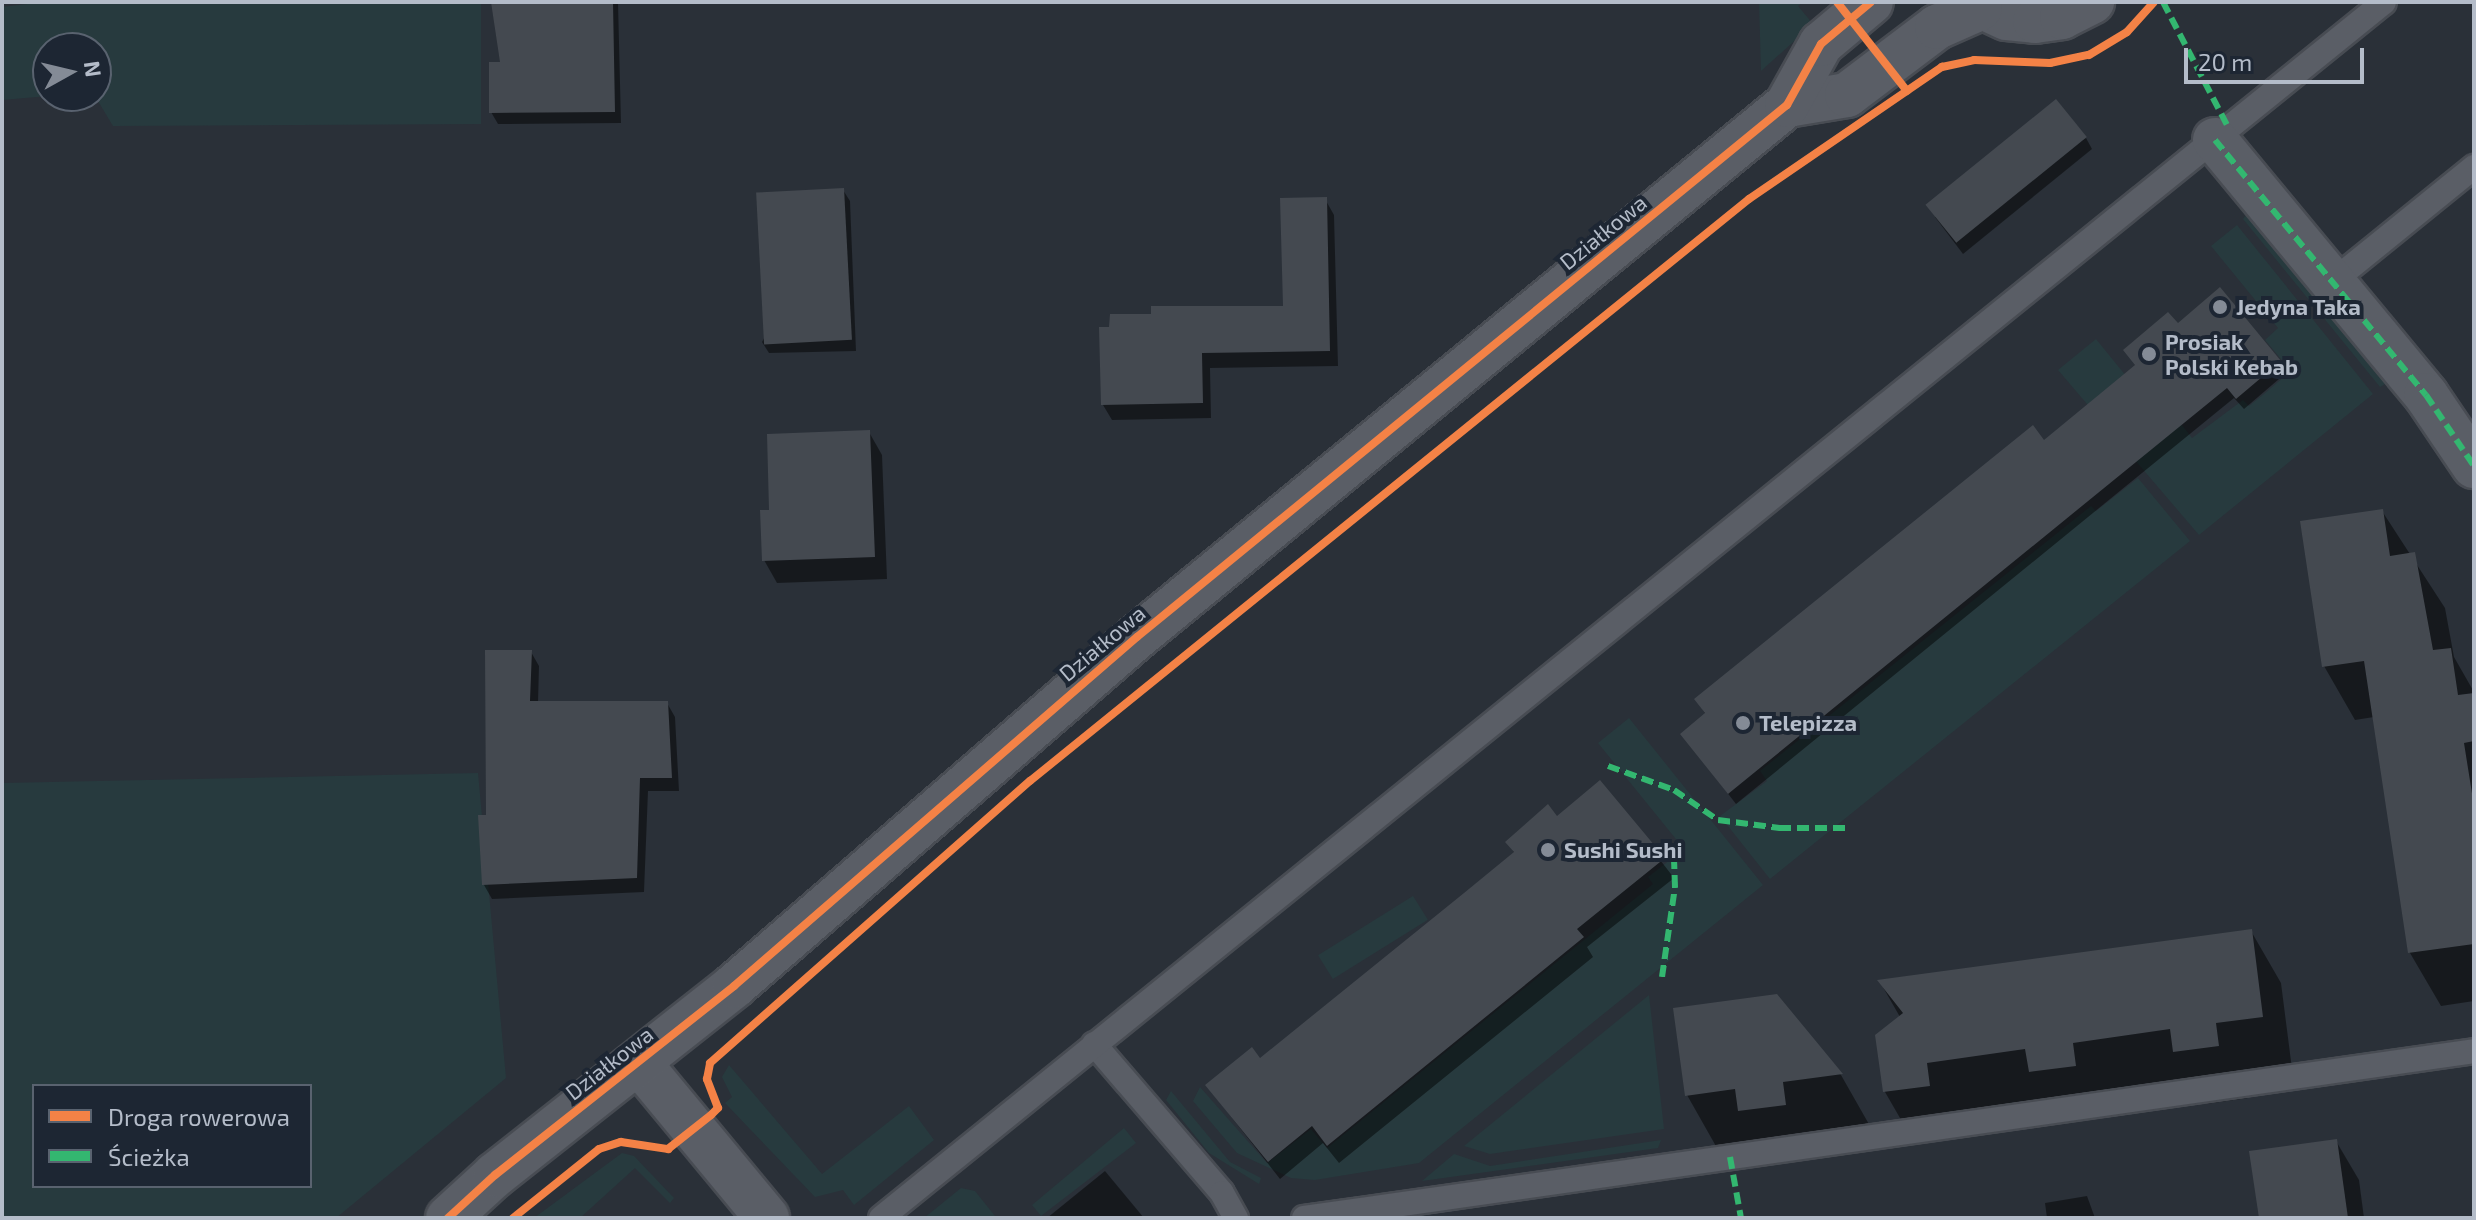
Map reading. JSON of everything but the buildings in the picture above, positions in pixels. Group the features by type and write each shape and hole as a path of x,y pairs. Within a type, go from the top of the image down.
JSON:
{"street":[{"name":"Działkowa","path":"448,1218 495,1175 639,1063 1137,637 1787,105 1821,44 1871,2"},
{"name":"Działkowa","path":"1787,105 1847,95 1937,27 1976,5 2035,21 2062,17 2092,2"},
{"path":"2215,140 2426,395 2474,466"},
{"path":"639,1063 767,1218"}],"lane":[{"path":"881,1218 2384,2"},
{"path":"2332,282 2474,167"},
{"path":"1094,1044 1222,1193 1236,1218"},
{"path":"1304,1218 2474,1051"}],"green space":[{"path":"44,2 481,2 481,124 113,126 105,112 112,112 112,32 32,32 32,97 2,100 2,7"},
{"path":"1759,2 1803,2 1798,6 1813,24 1761,71"},
{"path":"2246,215 2385,384 2380,387 2243,219"},
{"path":"2237,225 2373,394 2199,535 2058,370 2096,339 2157,414 2168,407 2192,438 2243,400 2249,406 2264,394 2291,371 2265,340 2278,328 2211,246"},
{"path":"2138,478 2190,541 1770,879 1720,816 1767,781 1760,771 2091,506 2096,511"},
{"path":"1629,718 1763,885 1419,1163 1315,1180 1291,1178 1237,1153 1193,1101 1200,1087 1267,1163 1311,1129 1327,1148 1653,884 1648,877 1684,849 1598,743"},
{"path":"478,773 506,1078 336,1218 2,1218 2,783"},
{"path":"1413,896 1428,920 1333,979 1318,955"},
{"path":"1649,995 1664,1129 1490,1154 1464,1146"},
{"path":"729,1065 822,1174 909,1106 934,1140 854,1205 843,1190 815,1197 725,1103 732,1097 722,1077"},
{"path":"1171,1091 1230,1162 1261,1178 1259,1184 1209,1153 1166,1100"},
{"path":"1124,1128 1136,1143 1041,1216 1032,1205"},
{"path":"1661,1140 1658,1148 1422,1181 1454,1154 1490,1166"},
{"path":"622,1153 634,1156 674,1198 670,1203 635,1168 580,1218 534,1218"},
{"path":"961,1188 975,1191 995,1216 924,1218"}],"marked path":[{"path":"2163,2 2229,129"},
{"path":"2215,140 2426,395 2474,466"},
{"path":"1608,766 1674,790 1718,820 1779,828 1848,828"},
{"path":"1662,977 1675,887 1674,850"},
{"path":"1730,1157 1741,1218"}],"cycle path":[{"path":"1837,2 1907,91"},
{"path":"448,1218 495,1175 734,986 1137,637 1787,105 1821,44 1871,2"},
{"path":"513,1218 599,1149 621,1142 668,1149 711,1115 718,1108 707,1079 710,1063 1030,781 1749,199 1942,67 1974,60 2050,63 2089,55 2127,32 2154,2"}],"place":[{"name":"Jedyna Taka","path":"2220,307"},
{"name":"Prosiak Polski Kebab","path":"2149,354"},
{"name":"Telepizza","path":"1743,723"},
{"name":"Sushi Sushi","path":"1548,850"}]}
